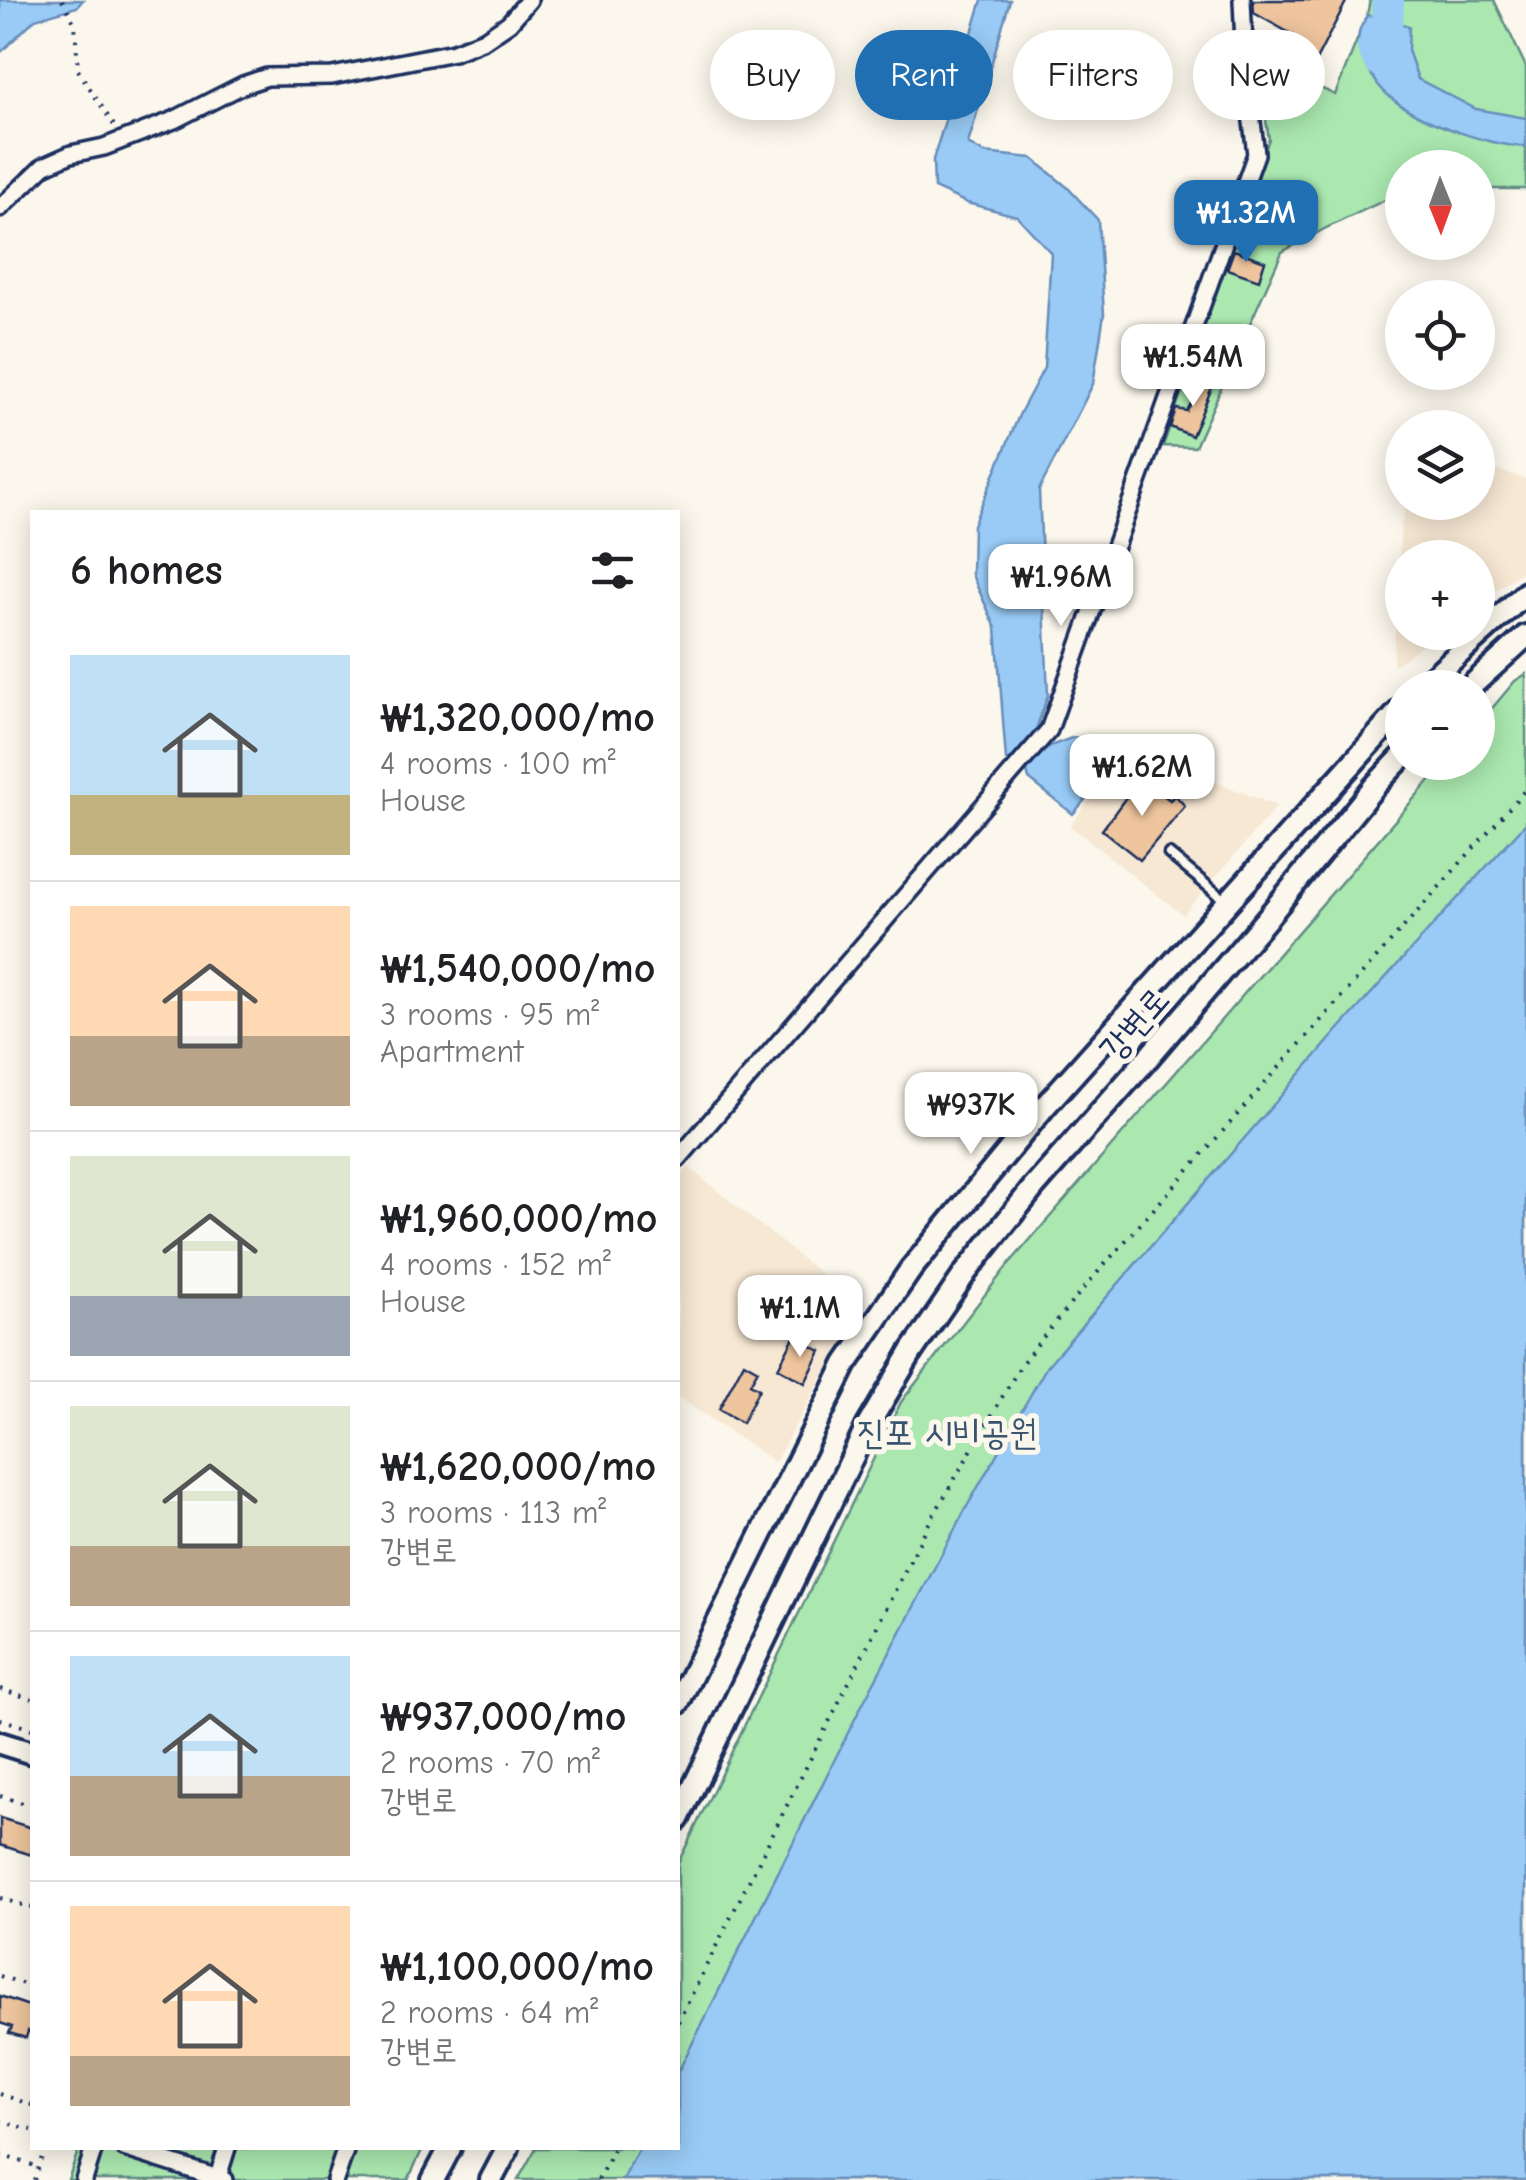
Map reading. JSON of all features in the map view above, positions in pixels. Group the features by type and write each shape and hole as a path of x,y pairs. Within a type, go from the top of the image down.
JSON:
{"street":[{"path":"0,208 44,166 174,120 243,85 267,77 332,76 454,52 484,40 509,23 529,0"},
{"path":"680,1157 1049,730 1256,154 1242,0"},
{"path":"1441,670 1526,593"},
{"path":"1485,670 1526,636"},
{"name":"강변로","path":"680,1699 846,1364 911,1269 1045,1106 1385,727"},
{"name":"강변로","path":"680,1816 867,1428 912,1351 1034,1187 1181,1020 1385,775"},
{"path":"0,1742 30,1753"},
{"path":"84,2180 93,2150"},
{"path":"130,2150 220,2179 227,2150"},
{"path":"334,2180 345,2150"},
{"path":"432,2180 449,2150"},
{"path":"490,2180 507,2150"}],"lane":[{"path":"1169,854 1227,902"}],"path":[{"path":"62,0 76,24 78,70 122,140"},
{"path":"680,2018 928,1525 1022,1363 1082,1290 1526,789"},
{"path":"0,1689 30,1698"},
{"path":"0,1719 30,1728"},
{"path":"0,1796 30,1805"},
{"path":"0,1898 30,1907"},
{"path":"0,1976 30,1985"},
{"path":"0,2094 30,2104"},
{"path":"0,2121 30,2129"},
{"path":"34,2180 44,2150"},
{"path":"598,2180 613,2150"},
{"path":"0,2155 39,2167"}],"shaded area":[{"path":"1495,469 1526,479 1526,568 1495,591 1495,540 1400,540 1402,520 1495,520"},
{"path":"1394,650 1415,650 1393,666"},
{"path":"1126,747 1277,806 1183,915 1070,826"},
{"path":"688,1167 862,1307 775,1462 680,1398 680,1177"}],"green space":[{"path":"1370,0 1494,0 1526,67 1526,189 1495,189 1495,150 1385,150 1385,200 1282,252 1195,447 1163,446 1269,139 1266,120 1325,120 1325,90 1335,95"},
{"name":"진포 시비공원","path":"1526,674 1526,2180 518,2180 535,2150 680,2150 680,1859 901,1402 1009,1264 1430,780 1495,780 1495,705"},
{"path":"78,2150 422,2150 408,2180 68,2180"}],"water":[{"path":"0,0 83,0 77,7 35,19 0,53"},
{"path":"982,0 1010,0 993,58 993,30 973,30"},
{"path":"1367,15 1409,26 1408,50 1418,79 1476,109 1526,118 1526,147 1455,131 1390,97 1362,56 1359,37"},
{"path":"945,120 975,120 968,144 984,153 1032,158 1098,220 1104,314 1093,384 1039,490 1048,695 1034,735 1015,762 1006,760 996,628 972,575 973,525 1020,413 1044,368 1051,253 1017,216 967,203 934,188 933,160"},
{"path":"1074,737 1121,756 1113,764 1124,772 1105,795 1095,788 1073,814 1029,779 1026,768 1050,746"},
{"path":"1526,823 1526,2180 623,2180 638,2150 680,2150 680,2068 861,1707 965,1510 1047,1366 1339,1029"}],"building":[{"path":"1253,0 1347,0 1325,43 1325,30 1284,30 1254,13"},
{"path":"1234,250 1265,261 1259,280 1227,269"},
{"path":"1205,376 1215,380 1192,436 1170,427 1176,409 1187,411"},
{"path":"1140,778 1170,800 1175,795 1185,806 1140,860 1102,830"},
{"path":"795,1285 830,1293 823,1324 804,1319 806,1314 789,1309"},
{"path":"794,1337 821,1351 805,1383 778,1368"},
{"path":"744,1362 758,1370 750,1384 759,1389 742,1423 719,1409"},
{"path":"0,1818 30,1827 30,1854 0,1845"},
{"path":"0,1996 30,2006 30,2032 26,2038 9,2033 12,2027 0,2023"}],"waterway":[{"path":"1379,60 1373,47 1387,25 1388,0"}]}
